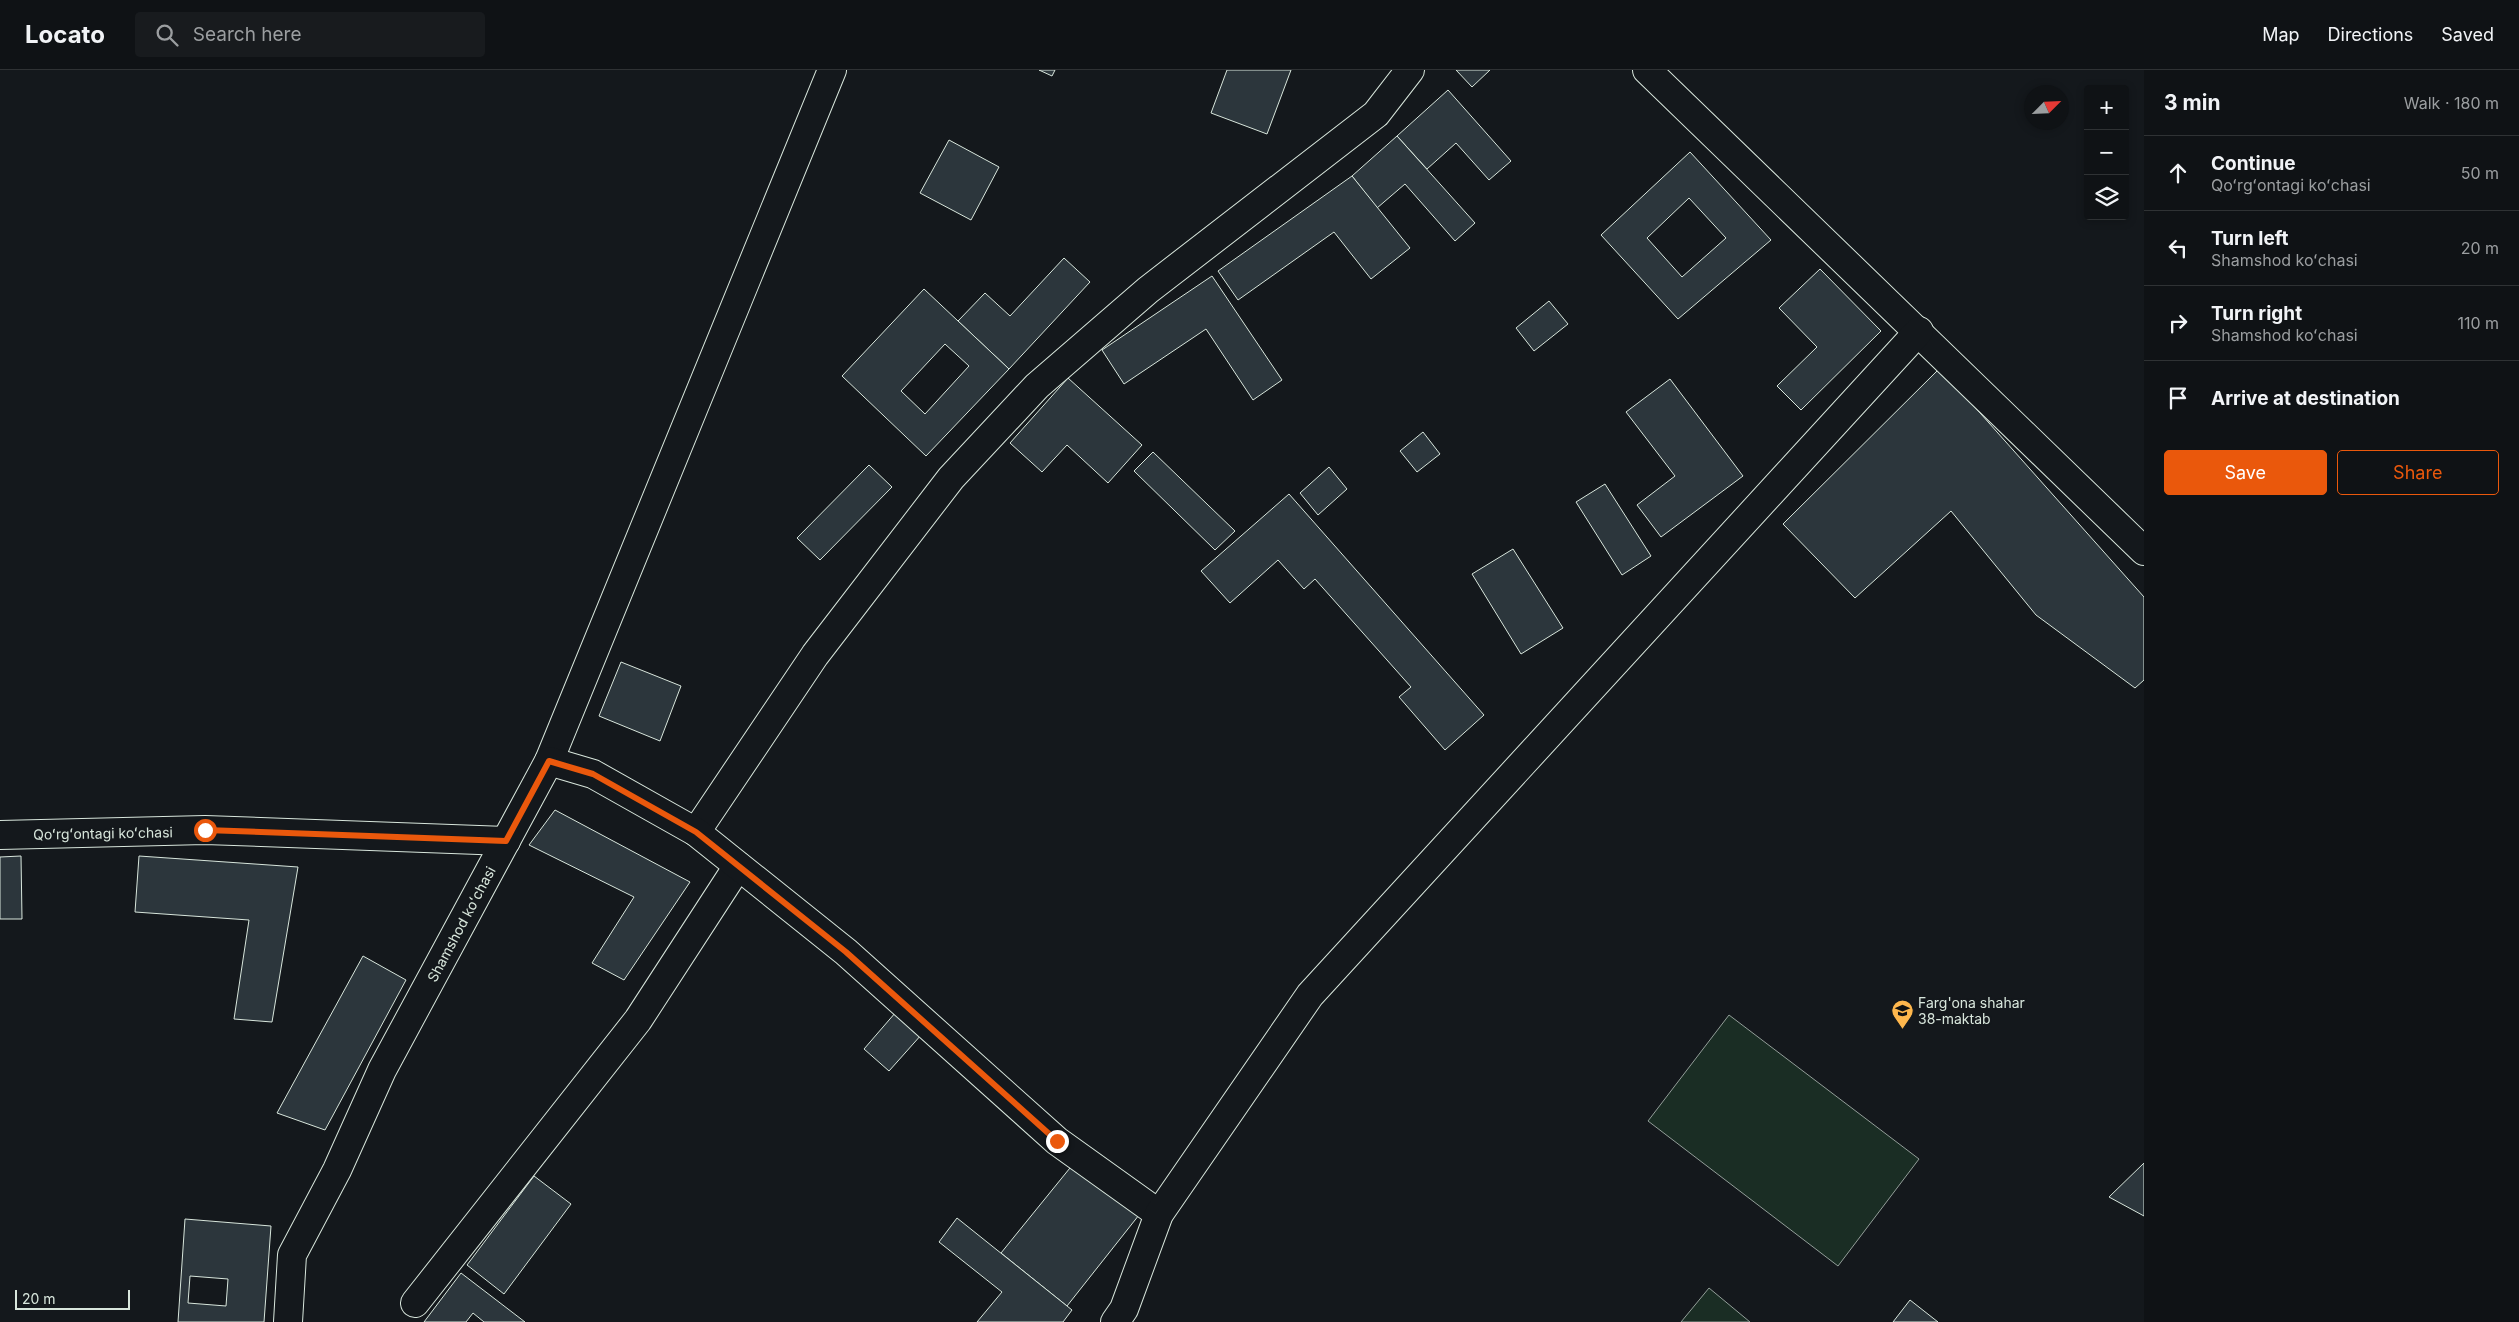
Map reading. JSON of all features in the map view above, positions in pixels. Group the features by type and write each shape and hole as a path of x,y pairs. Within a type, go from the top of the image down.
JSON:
{"street":[{"name":"Shamshod koʻchasi","path":"288,1322 292,1255 337,1170 382,1070 549,761 832,70"},
{"path":"696,832 815,655 951,478 1037,386 1148,290 1376,114 1410,70"},
{"path":"1647,70 1919,331 2144,551"},
{"path":"1126,1318 1159,1214 1310,995 1919,331"},
{"path":"549,761 593,774 696,832 846,952 1057,1141 1159,1214"},
{"name":"Qoʻrgʻontagi koʻchasi","path":"0,835 205,830 506,841"},
{"path":"415,1303 638,1020 738,866"}],"green space":[{"path":"1729,1015 1919,1159 1838,1266 1648,1121"},
{"path":"1709,1288 1750,1322 1681,1322"}],"building":[{"path":"1039,70 1055,70 1052,76"},
{"path":"1227,70 1291,70 1267,134 1211,113"},
{"path":"1456,70 1490,70 1472,87"},
{"path":"1448,90 1511,161 1489,180 1456,143 1427,169 1397,136"},
{"path":"1397,136 1475,223 1455,241 1405,184 1377,208 1352,176"},
{"path":"949,140 999,167 971,220 920,193"},
{"path":"1690,152 1771,240 1678,319 1601,235","holes":["1689,198 1726,238 1682,277 1647,238"]},
{"path":"1352,176 1410,248 1371,279 1334,232 1238,300 1218,271"},
{"path":"1064,258 1090,282 1009,369 958,321 985,293 1010,316"},
{"path":"1820,269 1881,331 1801,410 1777,386 1817,347 1779,308"},
{"path":"1212,276 1282,380 1253,400 1206,329 1124,384 1102,350"},
{"path":"924,289 1009,369 926,456 842,376","holes":["945,344 969,366 925,414 901,391"]},
{"path":"1549,301 1568,324 1534,351 1516,328"},
{"path":"1940,368 2144,597 2144,680 2135,688 2036,615 1951,511 1855,598 1783,524"},
{"path":"1068,378 1142,445 1108,483 1067,445 1042,472 1010,443"},
{"path":"1670,379 1743,476 1661,537 1637,505 1675,476 1626,412"},
{"path":"1423,432 1440,454 1417,472 1400,451"},
{"path":"1153,452 1235,531 1215,550 1134,471"},
{"path":"869,465 892,487 820,560 797,538"},
{"path":"1329,467 1347,489 1318,515 1300,493"},
{"path":"1605,484 1651,556 1622,575 1576,502"},
{"path":"1289,494 1484,715 1445,750 1399,697 1411,687 1315,579 1304,589 1278,560 1230,603 1201,571"},
{"path":"1513,549 1563,628 1521,654 1472,574"},
{"path":"621,662 681,686 660,741 599,716"},
{"path":"555,810 690,882 624,980 592,963 634,897 529,845"},
{"path":"21,856 22,919 0,919 0,857"},
{"path":"139,856 298,867 272,1022 234,1019 249,920 135,912"},
{"path":"363,956 406,980 325,1130 277,1113"},
{"path":"896,1012 922,1034 889,1071 864,1049"},
{"path":"1074,1163 1139,1215 1067,1306 1001,1253"},
{"path":"2144,1163 2144,1216 2109,1197"},
{"path":"534,1176 571,1204 504,1294 467,1265"},
{"path":"957,1218 1072,1310 1063,1322 977,1322 1002,1292 939,1242"},
{"path":"185,1219 271,1226 264,1322 178,1322","holes":["190,1276 228,1279 226,1306 188,1303"]},
{"path":"461,1273 525,1322 484,1322 473,1313 466,1322 424,1322"},
{"path":"1910,1300 1938,1322 1893,1322"}],"place":[{"name":"Farg'ona shahar 38-maktab","path":"1902,1029"}],"route":[{"path":"205,830 506,841 549,761 593,774 696,832 846,952 1057,1141"}]}
